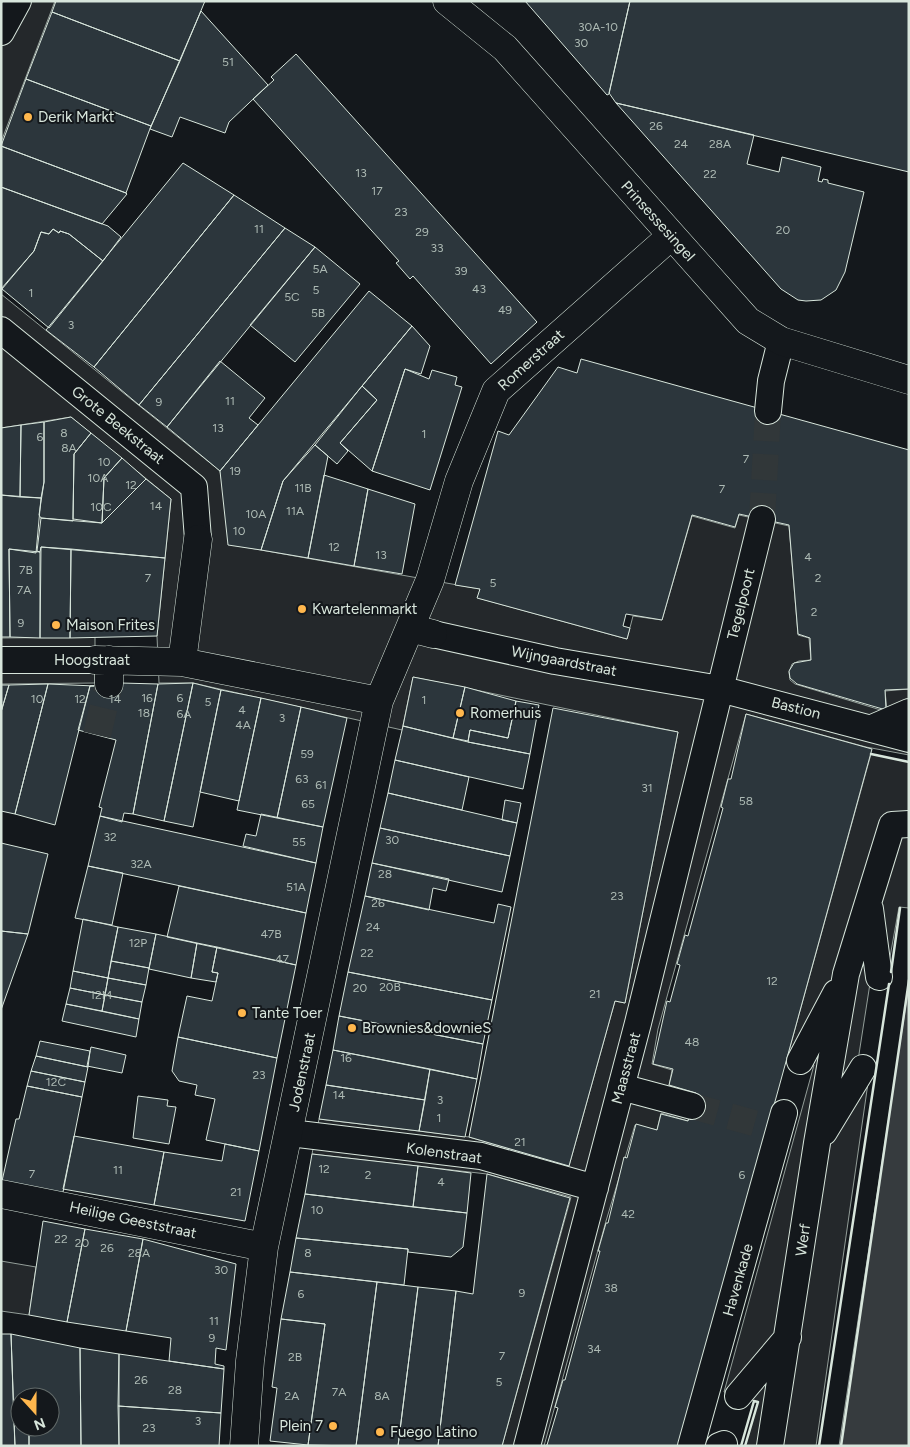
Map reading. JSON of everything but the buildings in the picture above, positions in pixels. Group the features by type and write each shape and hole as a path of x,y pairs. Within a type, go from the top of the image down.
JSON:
{"street":[{"path":"1,32 18,1"},
{"name":"Prinsessesingel","path":"447,1 504,48 670,236 748,321 781,341 909,380"},
{"name":"Romerstraat","path":"422,631 430,580 459,481 496,391 670,236"},
{"name":"Grote Beekstraat","path":"1,330 194,487 198,539"},
{"path":"768,411 771,381 781,341"},
{"name":"Tegelpoort","path":"720,688 762,519"},
{"path":"198,539 182,662 379,701 422,631"},
{"name":"Wijngaardstraat","path":"422,631 555,661 720,688"},
{"name":"Hoogstraat","path":"1,660 104,668 182,662"},
{"name":"Bastion","path":"720,688 894,732 909,712"},
{"name":"Maasstraat","path":"527,1446 596,1188 720,688"},
{"name":"Jodenstraat","path":"244,1446 250,1361 264,1247 290,1133 379,701"},
{"name":"Werf","path":"770,1446 817,1143 846,974 892,825 909,824"},
{"path":"868,899 879,977"},
{"name":"Werf","path":"800,1061 846,974"},
{"name":"Werf","path":"817,1143 863,1068"},
{"path":"621,1087 692,1106"},
{"name":"Havenkade","path":"691,1446 777,1123"},
{"name":"Kolenstraat","path":"290,1133 480,1156 596,1188"},
{"name":"Heilige Geeststraat","path":"1,1194 264,1247"},
{"path":"738,1396 788,1336"}],"shaded area":[{"path":"1,1 55,1 1,142"},
{"path":"1,294 220,471 233,545 480,589 478,598 627,639 633,616 662,620 692,516 735,528 739,515 789,526 798,635 809,638 811,660 792,664 789,672 790,680 795,684 884,711 887,710 885,691 909,689 909,755 866,747 746,714 658,1029 652,1064 672,1070 669,1086 696,1093 688,1121 661,1113 657,1130 635,1125 606,1221 544,1446 502,1446 571,1197 487,1174 312,1154 319,1119 469,1137 569,1166 615,1001 625,1003 678,732 413,677 402,730 193,683 159,683 157,636 171,499 71,417 1,428"},
{"path":"95,637 95,683 1,684 1,638"},
{"path":"871,754 909,762 909,908 899,907 886,979 871,977 857,1067 870,1069 816,1446 745,1446 758,1402 724,1392 814,1065 787,1058"},
{"path":"909,984 909,1446 839,1446"},
{"path":"1,1261 36,1267 29,1315 1,1311"}],"tunnel":[{"path":"762,519 768,411"},
{"path":"97,735 109,684"},
{"path":"692,1106 768,1127"}],"wall":[{"path":"871,754 909,762"},
{"path":"891,972 900,908"},
{"path":"841,1446 909,980"},
{"path":"819,1446 889,984"},
{"path":"741,1446 754,1401 758,1402 745,1446"}],"place":[{"name":"Derik Markt","path":"28,117"},
{"name":"Kwartelenmarkt","path":"302,609"},
{"name":"Maison Frites","path":"56,625"},
{"name":"Romerhuis","path":"460,713"},
{"name":"Tante Toer","path":"242,1013"},
{"name":"Brownies&downieS","path":"352,1028"},
{"name":"Plein 7","path":"333,1426"},
{"name":"Fuego Latino","path":"380,1432"}]}
